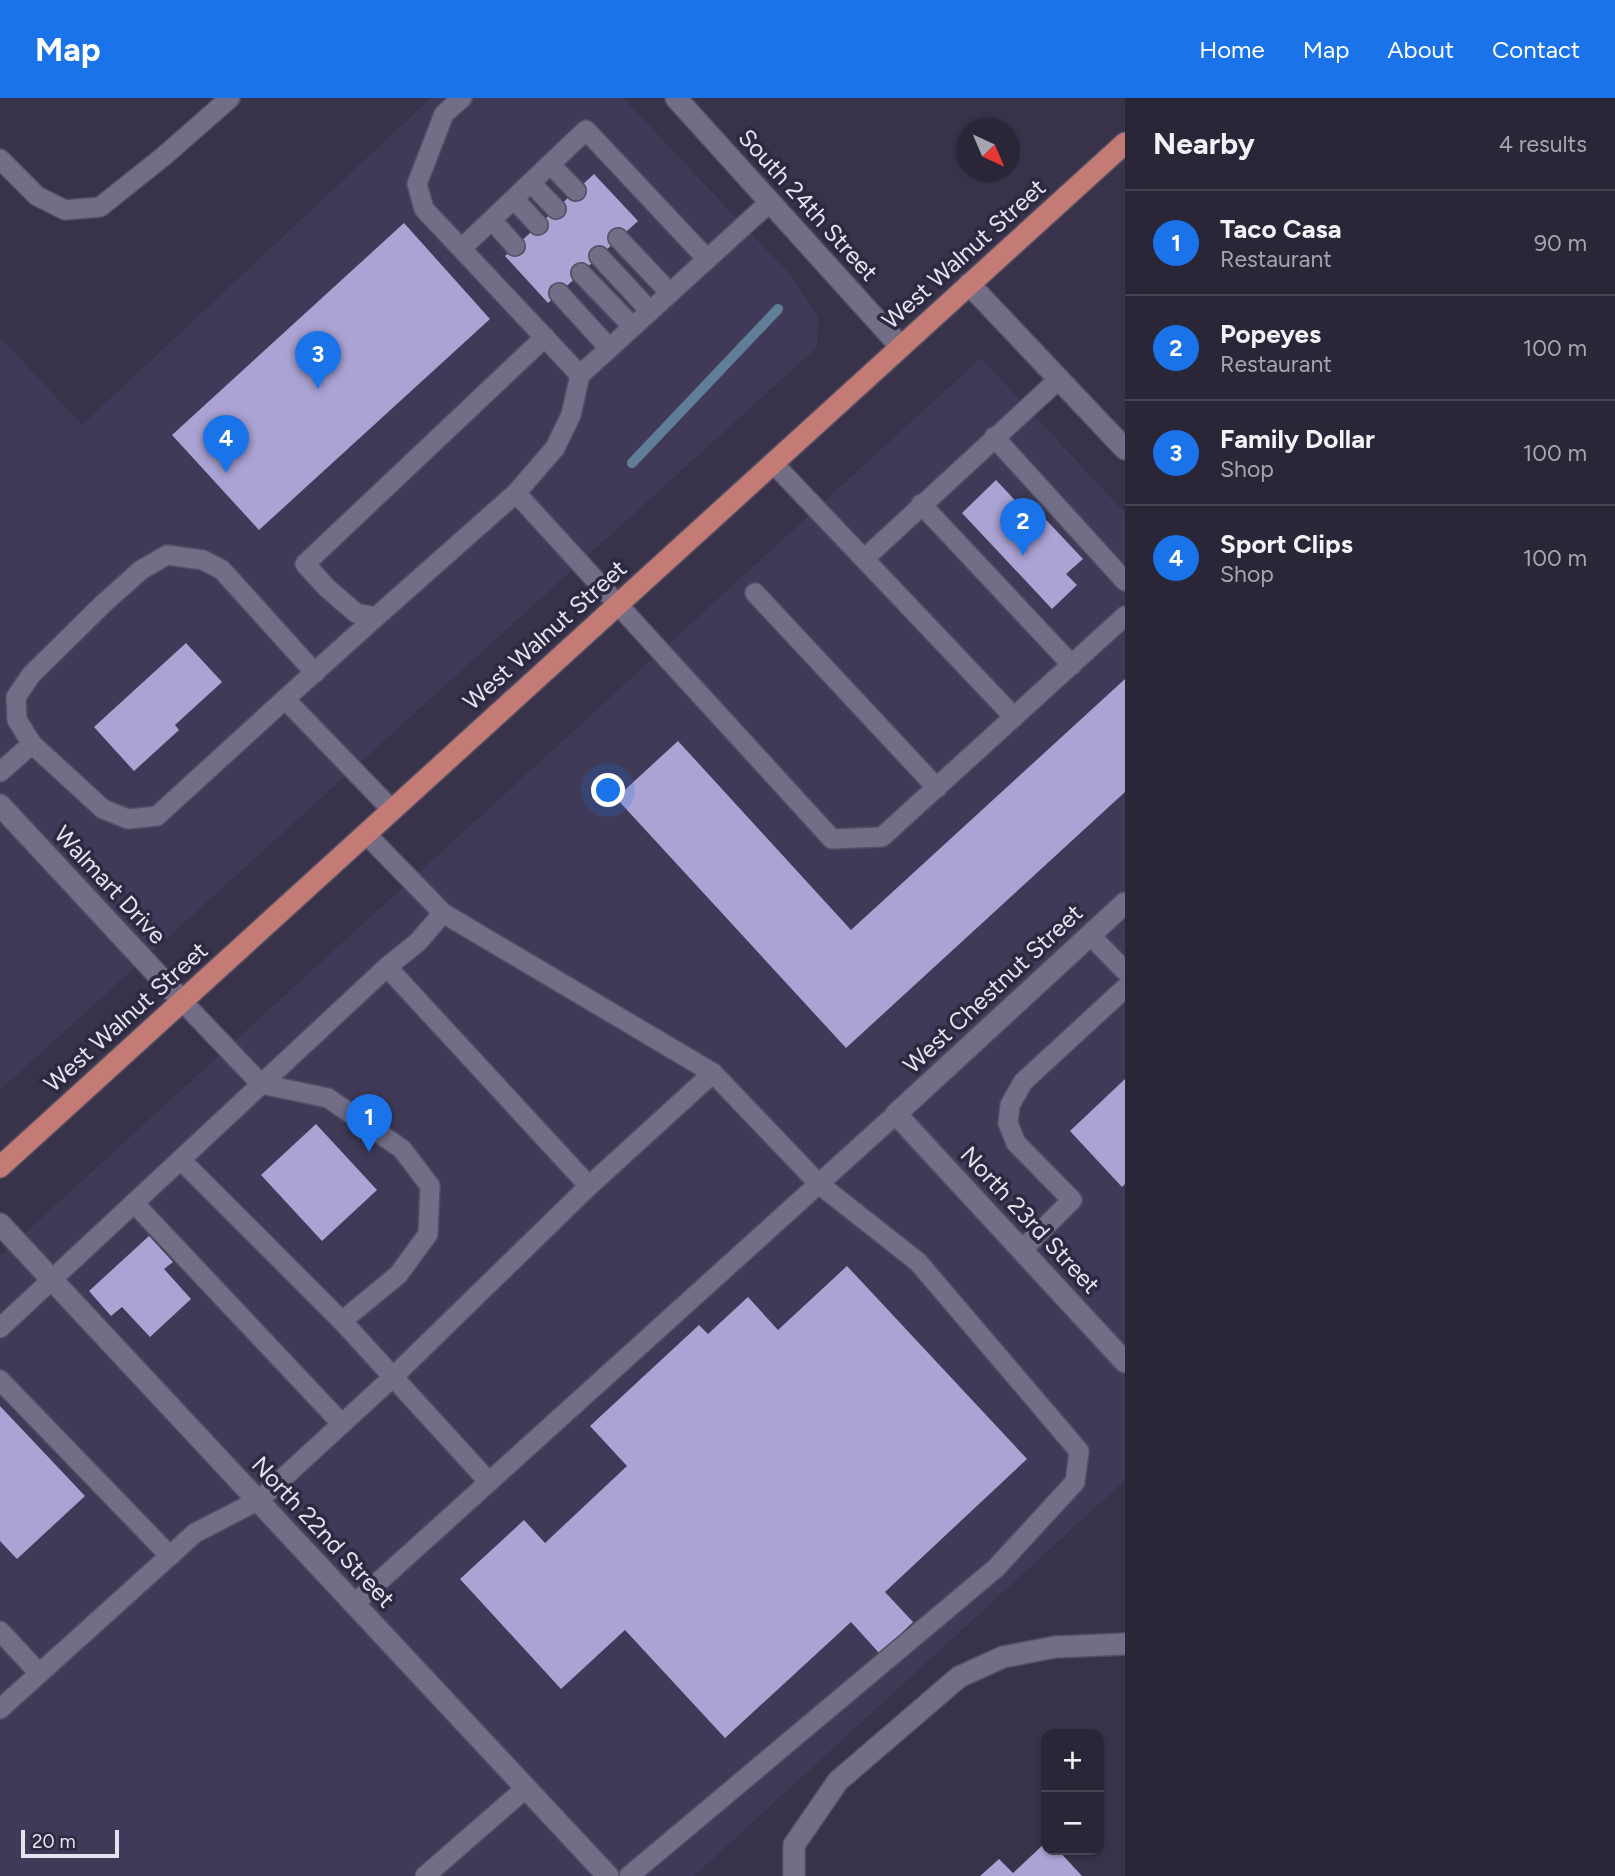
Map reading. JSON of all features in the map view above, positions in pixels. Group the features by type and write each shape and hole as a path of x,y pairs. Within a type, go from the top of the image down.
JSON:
{"main road":[{"name":"West Walnut Street","path":"0,1167 1125,143"}],"street":[{"name":"South 24th Street","path":"676,98 901,347"},
{"path":"969,285 1123,444"},
{"name":"Walmart Drive","path":"0,805 182,1001"},
{"name":"West Chestnut Street","path":"897,1114 1125,903"},
{"name":"North 23rd Street","path":"897,1114 1125,1362"},
{"name":"North 22nd Street","path":"0,1224 608,1876"},
{"path":"794,1876 794,1845 838,1781 959,1677 1016,1654 1055,1647 1125,1644"}],"lane":[{"path":"0,159 37,196 55,205 65,209 100,207 230,98"},
{"path":"462,98 444,114 417,184 424,209 580,375"},
{"path":"462,248 586,130 707,259"},
{"path":"550,164 576,191"},
{"path":"531,183 556,209"},
{"path":"514,199 538,225"},
{"path":"315,673 222,570 203,560 167,555 141,570 31,675 16,697 17,720 32,744 103,809 128,819 156,816 516,493 555,448 571,415 580,375 770,202"},
{"path":"492,220 515,246"},
{"path":"618,238 670,293"},
{"path":"599,256 650,311"},
{"path":"581,273 633,327"},
{"path":"558,293 609,348"},
{"path":"376,617 356,613 327,589 305,564 545,337"},
{"path":"864,559 1059,379"},
{"path":"994,437 1125,581"},
{"path":"773,463 1014,717"},
{"path":"516,493 832,839 883,837 1125,617"},
{"path":"921,504 1072,665"},
{"path":"755,593 937,788"},
{"path":"285,699 392,810"},
{"path":"0,772 32,744"},
{"path":"366,834 443,913 713,1073 819,1184 918,1262 1079,1451 1075,1482 996,1568 629,1876"},
{"path":"0,1328 387,967 418,942 443,913"},
{"path":"1090,935 1125,971"},
{"path":"387,967 589,1186"},
{"path":"1022,1250 1072,1200 1016,1143 1008,1123 1010,1105 1023,1082 1125,988"},
{"path":"182,1001 261,1084 328,1098 402,1149 429,1186 428,1234 397,1275 342,1321"},
{"path":"0,1709 195,1533 258,1500 393,1377 589,1186 713,1073"},
{"path":"354,1604 897,1114"},
{"path":"181,1160 342,1321 489,1482"},
{"path":"134,1203 342,1424"},
{"path":"0,1380 170,1556"},
{"path":"0,1630 39,1672"},
{"path":"425,1876 526,1788"}],"shaded area":[{"path":"431,98 623,98 793,278 818,318 817,347 0,1090 0,337 82,425"},
{"path":"981,358 1125,513 1125,1480 694,1876 0,1876 0,1256"}],"building":[{"path":"594,174 638,221 548,303 505,256"},
{"path":"404,223 490,319 259,530 172,435"},
{"path":"996,480 1026,512 1033,506 1083,559 1066,574 1077,585 1052,609 962,513"},
{"path":"186,643 222,682 175,725 179,730 134,771 94,727"},
{"path":"1125,679 1125,792 846,1048 616,798 678,741 851,930"},
{"path":"1125,1079 1125,1184 1122,1187 1070,1131"},
{"path":"316,1124 377,1190 322,1241 261,1175"},
{"path":"149,1236 173,1262 164,1269 191,1299 150,1337 122,1307 111,1316 89,1291"},
{"path":"847,1266 1027,1459 885,1592 913,1622 880,1654 851,1622 725,1738 625,1630 561,1689 460,1579 524,1520 545,1543 627,1466 590,1426 699,1325 708,1334 748,1297 778,1330"},
{"path":"0,1406 85,1496 17,1559 0,1541"},
{"path":"1041,1847 1041,1855 1063,1855 1082,1876 980,1876 999,1859 1013,1873"}],"waterway":[{"path":"632,463 778,309"}],"place":[{"name":"Family Dollar","path":"318,389"},
{"name":"Sport Clips","path":"226,473"},
{"name":"Popeyes","path":"1023,556"},
{"name":"Taco Casa","path":"369,1152"}]}
